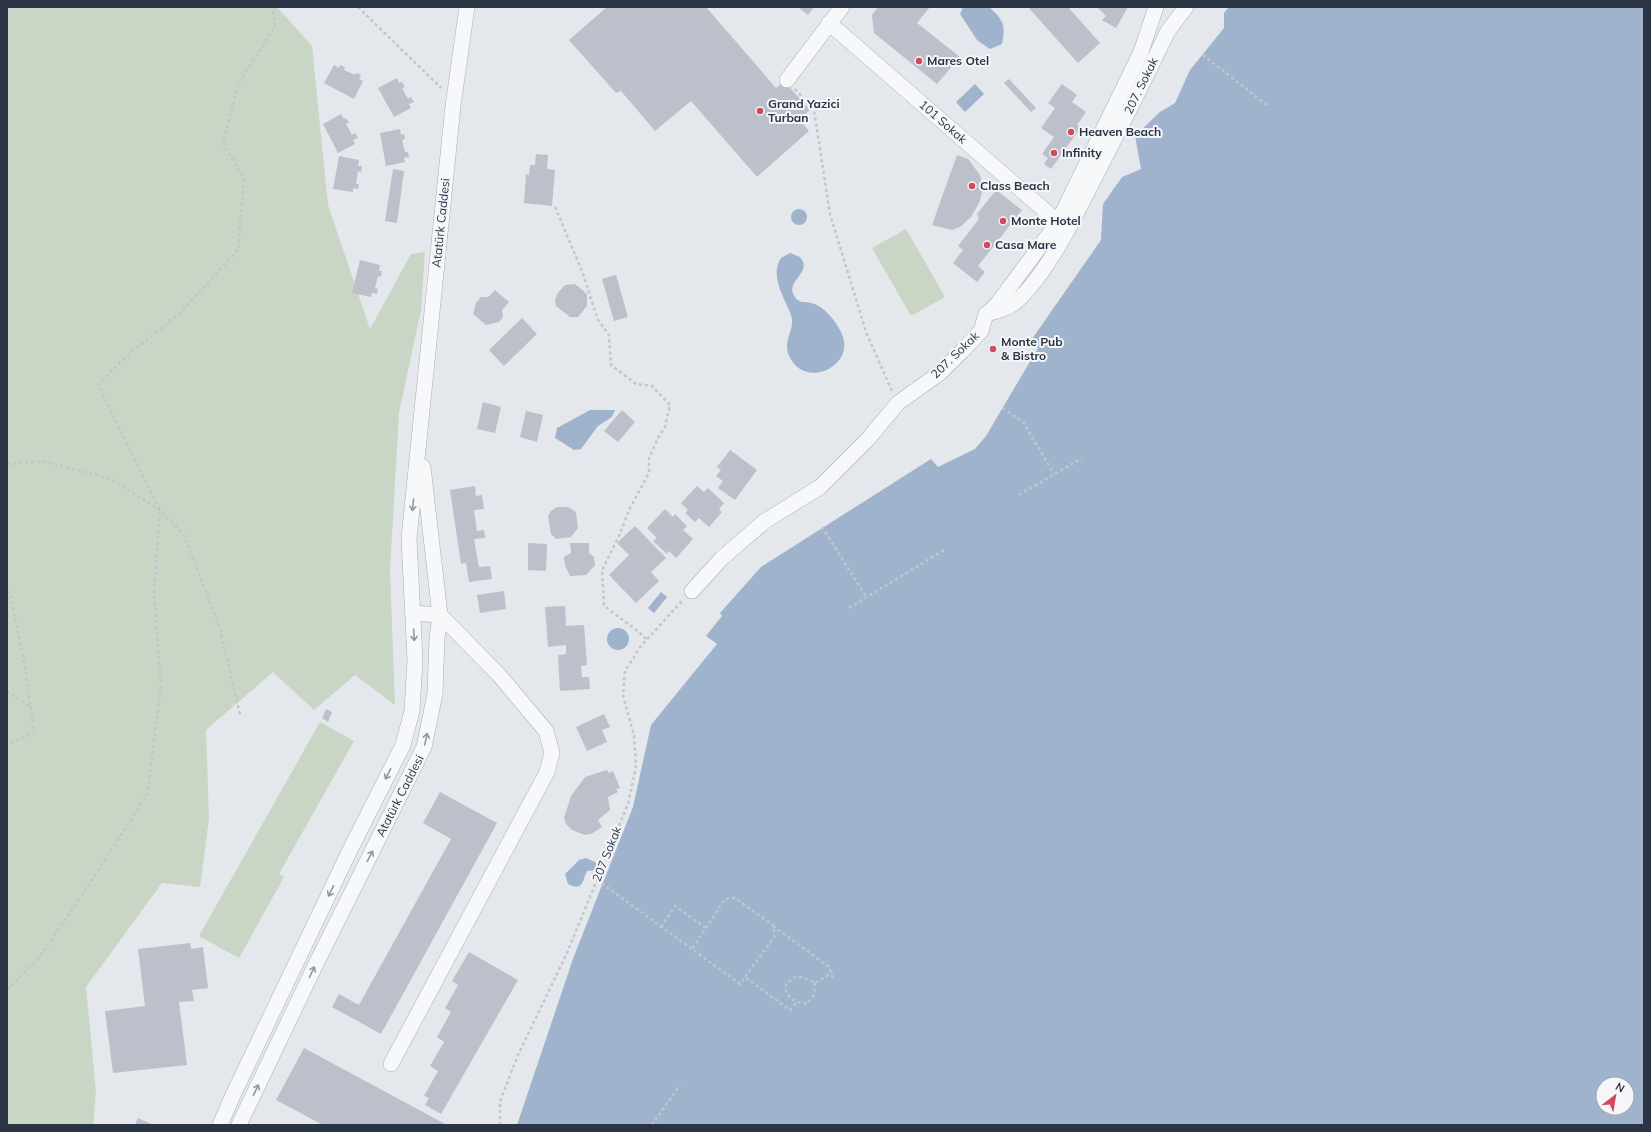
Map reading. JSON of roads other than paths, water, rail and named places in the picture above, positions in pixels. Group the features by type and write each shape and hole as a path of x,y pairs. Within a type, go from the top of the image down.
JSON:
{"street":[{"name":"Atatürk Caddesi","path":"220,1125 347,857 403,745 412,711 415,660 410,538 454,100 467,7"},
{"path":"787,80 842,7"},
{"path":"986,314 998,303 1058,222 1142,52 1156,7"},
{"name":"207. Sokak","path":"692,591 722,558 765,522 820,487 868,439 898,403 940,373 962,351 981,331 986,314 1003,310 1016,301 1036,279 1053,254 1083,201 1168,31 1186,7"},
{"name":"101 Sokak","path":"829,23 1058,222"},
{"name":"Atatürk Caddesi","path":"239,1125 315,966 424,747 436,694 437,638 440,615 419,439"},
{"path":"391,1064 547,772 552,753 546,731 498,675 440,615 413,613"}],"water":[{"path":"963,7 989,7 998,15 1004,32 1002,44 990,49 977,40 960,14"},
{"path":"1229,7 1644,7 1644,1125 517,1125 574,956 633,807 651,725 717,644 706,636 722,616 720,613 761,567 931,459 938,467 975,449 986,436 1038,348 1032,339 1101,240 1103,204 1122,177 1141,169 1135,136 1160,112 1175,103 1190,70 1224,28 1224,13"},
{"path":"975,84 984,94 965,112 956,102"},
{"path":"799,209 805,211 807,217 805,223 799,225 793,223 791,217 793,211"},
{"path":"790,253 800,257 803,263 803,268 793,286 792,291 795,297 800,301 809,302 825,310 836,323 841,332 844,344 842,355 836,363 827,370 806,372 797,366 789,356 787,350 792,320 779,287 777,272 781,258"},
{"path":"590,410 615,410 612,417 598,426 581,449 574,450 555,438 557,428"},
{"path":"661,592 667,597 654,613 648,608"},
{"path":"618,628 626,631 629,639 626,647 618,650 610,647 607,639 610,631"},
{"path":"586,858 595,862 598,866 597,870 587,871 580,886 577,887 568,884 565,874 579,860"}],"place":[{"name":"Mares Otel","path":"919,61"},
{"name":"Grand Yazici Turban","path":"760,111"},
{"name":"Heaven Beach","path":"1071,132"},
{"name":"Infinity","path":"1054,153"},
{"name":"Class Beach","path":"972,186"},
{"name":"Monte Hotel","path":"1003,221"},
{"name":"Casa Mare","path":"987,245"},
{"name":"Monte Pub & Bistro","path":"993,349"}]}
